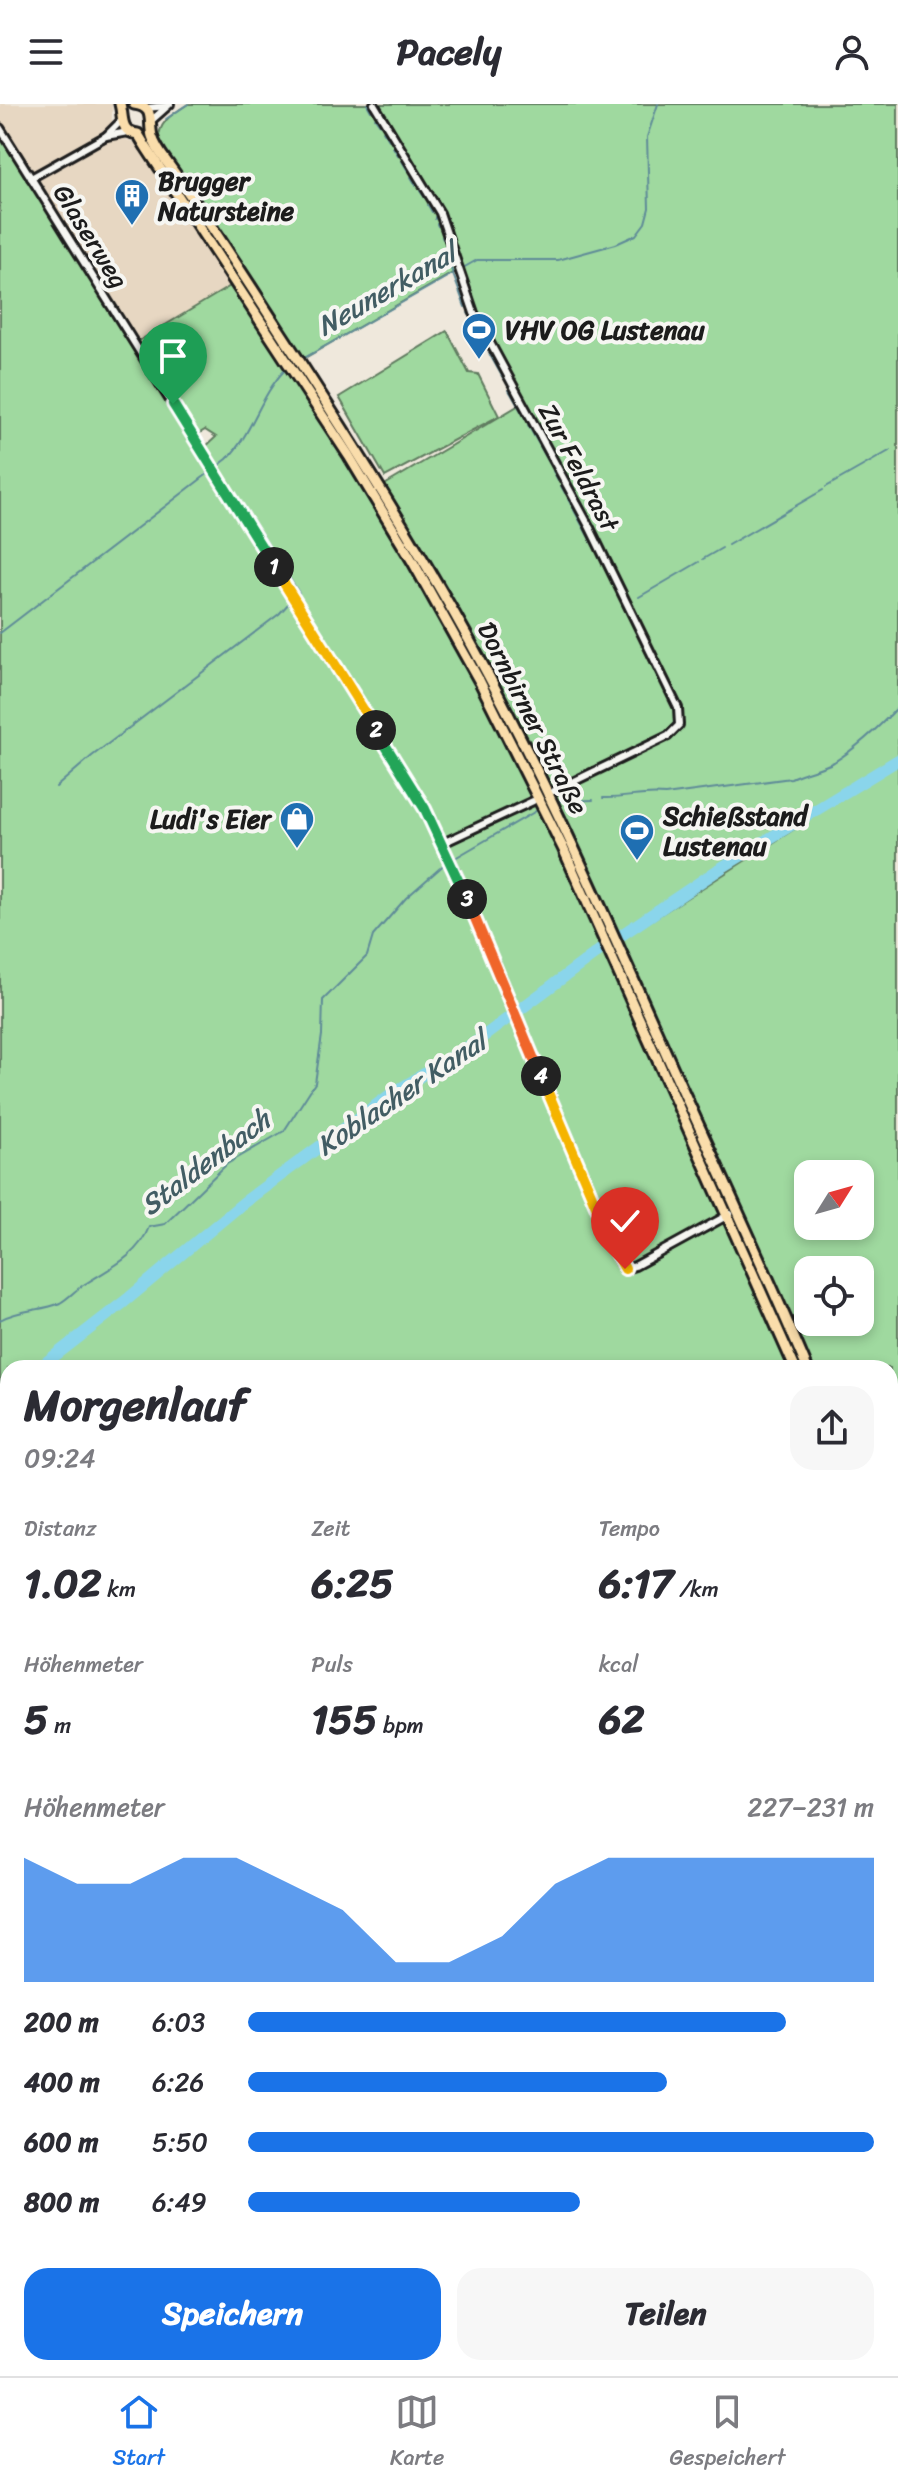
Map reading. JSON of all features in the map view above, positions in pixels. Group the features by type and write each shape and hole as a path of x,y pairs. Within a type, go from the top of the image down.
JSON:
{"main road":[{"path":"121,112 134,104 146,108"},
{"name":"Dornbirner Straße","path":"146,108 158,150 352,441 453,611 544,784 791,1360"},
{"name":"Dornbirner Straße","path":"121,112 318,407 413,562 502,724 605,927"},
{"path":"133,133 151,124"},
{"name":"Dornbirner Straße","path":"622,966 739,1210 804,1360"}],"street":[{"name":"Zur Feldrast","path":"374,104 440,213 474,313 616,580 678,708 680,719 675,731 668,736 554,791"},
{"path":"146,108 169,105"},
{"path":"151,124 169,105"},
{"path":"106,136 121,112"},
{"name":"Glaserweg","path":"0,128 425,809 443,843 625,1269 727,1215"},
{"path":"31,178 106,136 133,133"},
{"path":"443,843 533,801"},
{"path":"727,1215 739,1210"}],"shaded area":[{"path":"0,104 112,104 112,121 121,137 142,146 152,166 232,285 133,344 0,262"}],"green space":[{"path":"188,104 371,104 436,210 456,271 303,359 159,146 162,126 170,116"},
{"path":"378,104 898,104 898,755 729,859 601,944 605,950 898,763 898,1360 0,1360 0,128 209,467 214,464 203,449 216,437 205,430 195,436 137,342 232,285 376,490 519,405 502,361 471,301 442,211"},
{"path":"447,331 469,373 478,374 499,416 385,477 339,397"}],"waterway":[{"path":"166,119 188,104"},
{"path":"367,104 371,111"},
{"name":"Neunerkanal","path":"306,357 477,260 558,260 616,244 636,235 645,223 649,208 647,137 658,104"},
{"path":"375,118 380,125"},
{"path":"383,131 389,140"},
{"path":"393,147 398,155"},
{"path":"402,161 408,171"},
{"path":"411,177 416,185"},
{"path":"420,191 425,198"},
{"path":"428,205 432,212"},
{"path":"446,250 448,254"},
{"path":"450,266 465,307"},
{"path":"473,322 475,327"},
{"path":"479,333 485,346"},
{"path":"489,353 503,378"},
{"name":"Neunerkanal","path":"0,633 227,459 284,371"},
{"path":"509,390 525,418"},
{"path":"528,425 550,464"},
{"path":"826,487 891,450"},
{"path":"553,471 558,480"},
{"path":"561,486 565,493"},
{"path":"728,545 823,490"},
{"path":"234,492 299,593"},
{"path":"568,499 594,547"},
{"path":"703,559 722,548"},
{"path":"598,555 608,573"},
{"path":"639,597 699,562"},
{"path":"611,580 615,587"},
{"path":"618,594 622,603"},
{"path":"56,787 92,756 279,614 290,602"},
{"path":"626,610 635,630"},
{"path":"639,636 653,666"},
{"name":"Staldenbach","path":"603,798 665,795 791,778 843,756 868,737 898,707"},
{"name":"Koblacher Kanal","path":"49,1360 243,1203 390,1095 476,1042 611,942 721,868 898,760"},
{"name":"Staldenbach","path":"560,801 593,800"},
{"name":"Staldenbach","path":"455,858 536,811"},
{"name":"Staldenbach","path":"0,1320 63,1301 131,1254 149,1227 165,1224 227,1164 284,1131 315,1083 323,1000 367,956 373,936 406,898 447,862"}],"place":[{"name":"Brugger Natursteine","path":"132,227"},
{"name":"VHV OG Lustenau","path":"479,361"},
{"name":"Ludi's Eier","path":"297,850"},
{"name":"Schießstand Lustenau","path":"637,862"}],"route":[{"path":"173,404 425,809 443,843 625,1269"}]}
